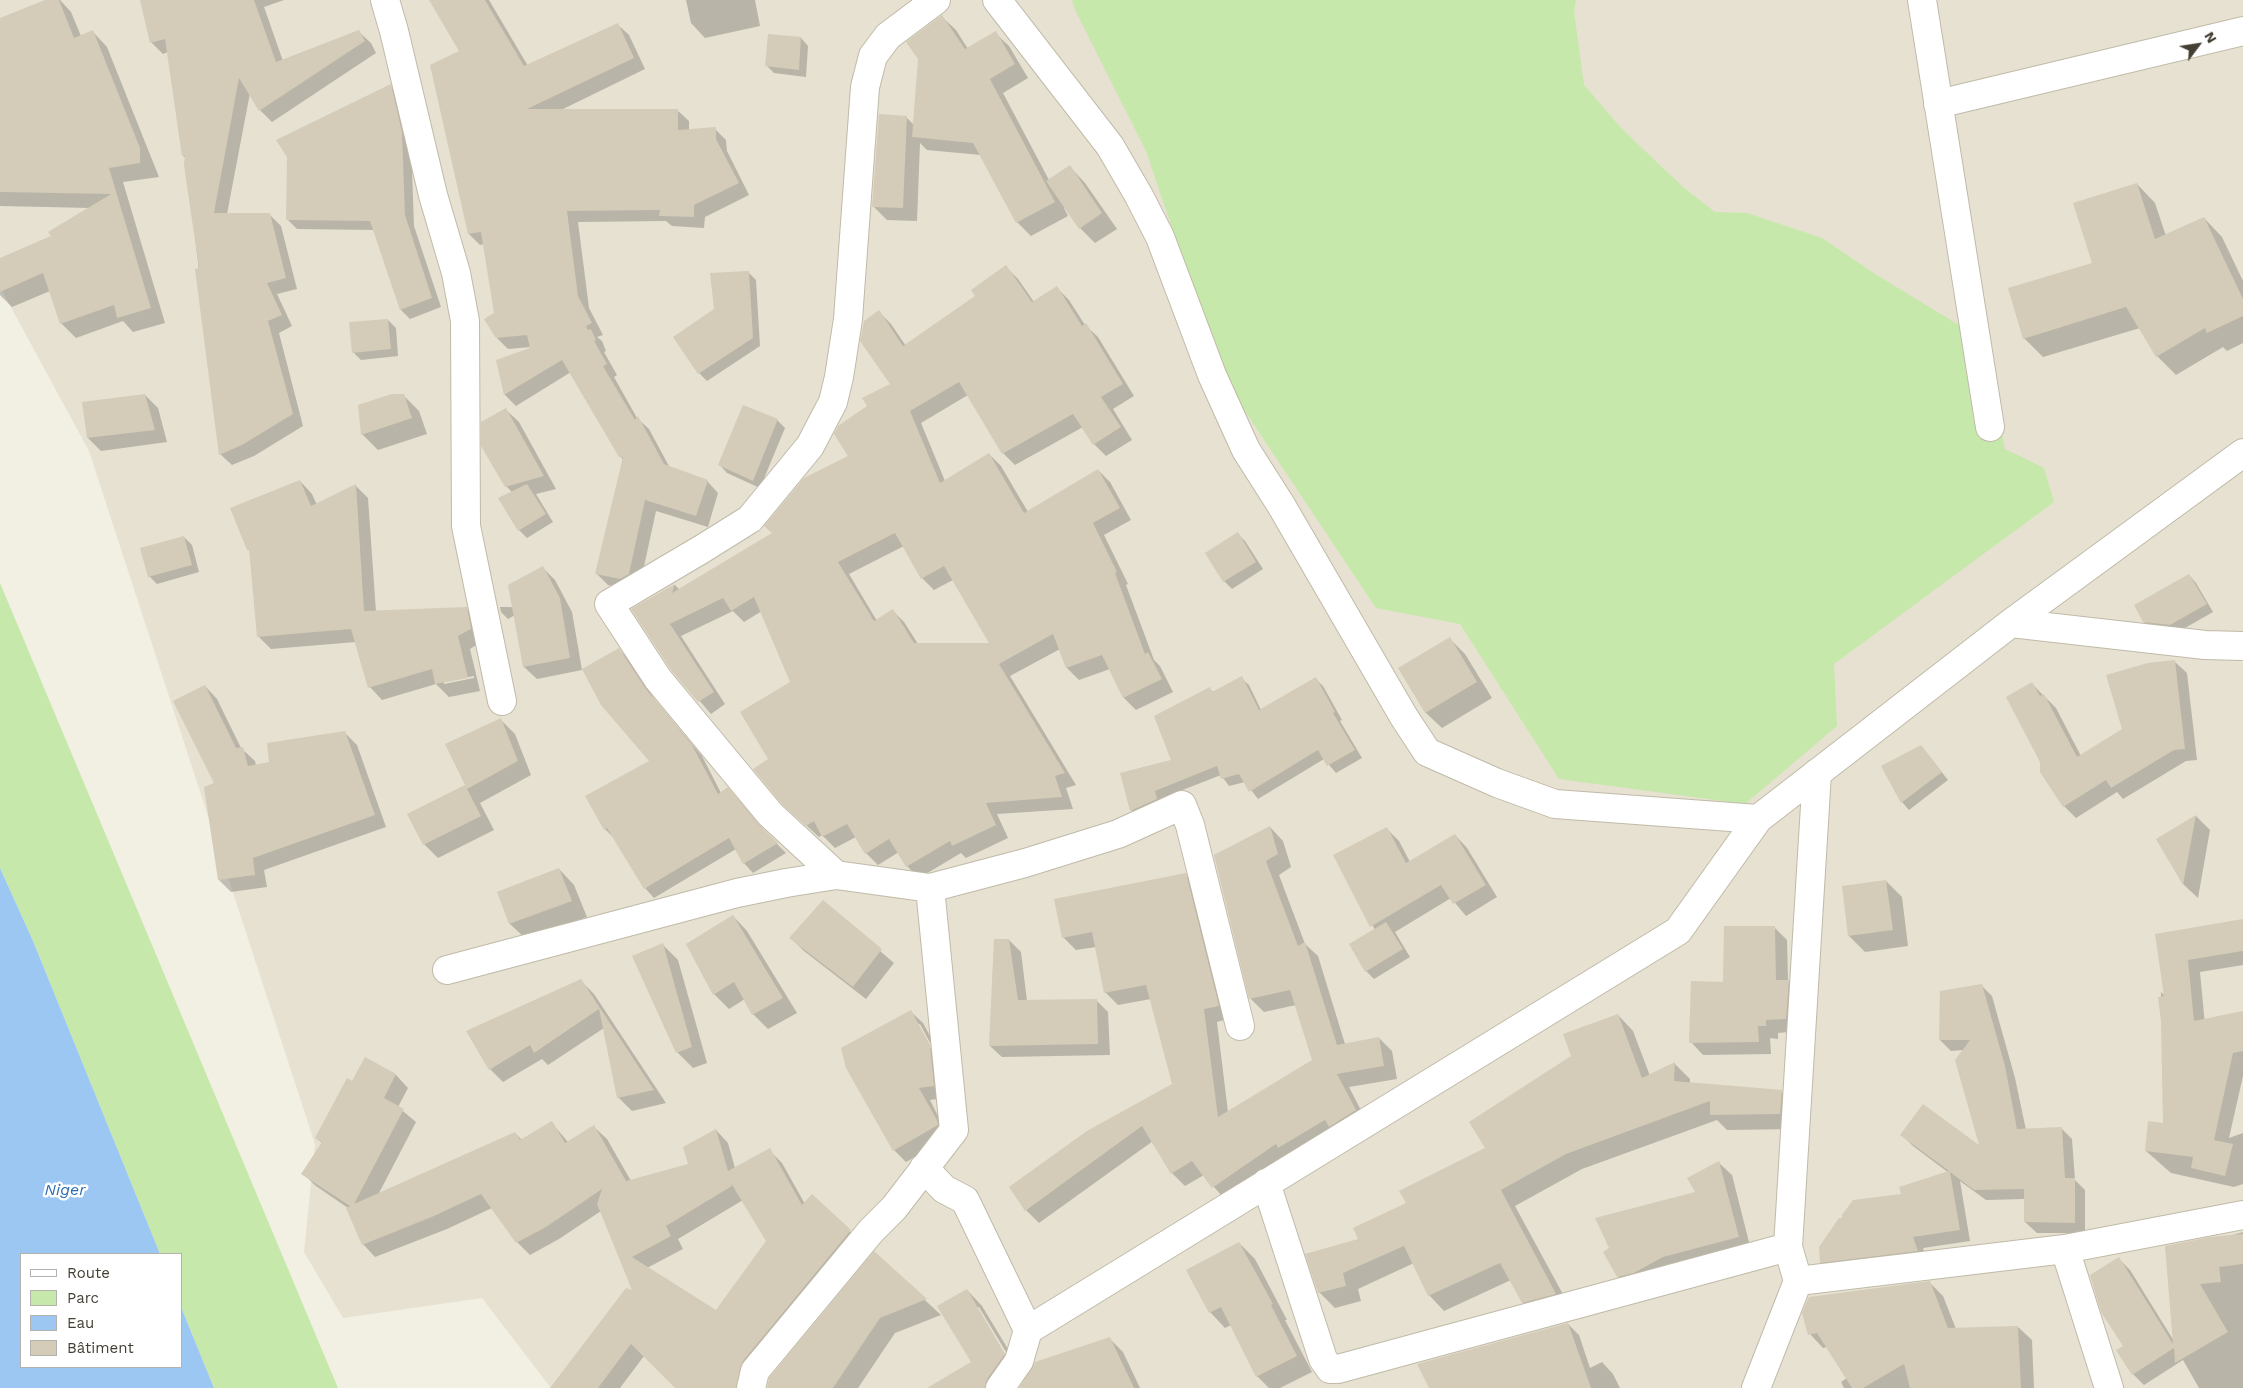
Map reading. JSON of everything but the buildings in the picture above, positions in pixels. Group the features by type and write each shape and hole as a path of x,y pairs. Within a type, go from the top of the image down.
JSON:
{"street":[{"path":"385,0 433,195 456,273 464,321 466,526 502,701"},
{"path":"836,875 770,814 658,679 609,604 750,518 810,446 832,402 839,377 847,328 865,87 873,56 888,36 936,0"},
{"path":"997,0 1110,146 1139,196 1160,236 1212,375 1246,450 1281,505 1404,717 1427,752 1497,783 1555,804 1758,819"},
{"path":"1922,0 1990,427"},
{"path":"1938,104 2243,31"},
{"path":"1028,1330 1678,931 1758,819 2011,623 2243,453"},
{"path":"2011,623 2205,645 2243,646"},
{"path":"1756,1388 1798,1281 1788,1247 1816,773"},
{"path":"447,970 737,893 786,883 836,875 930,888 1025,863 1118,834 1182,805 1190,825 1240,1026"},
{"path":"751,1388 754,1371 871,1231 894,1208 954,1130 930,888"},
{"path":"924,1168 944,1189 965,1200 1028,1330 1019,1361 1000,1388"},
{"path":"1266,1183 1323,1359 1330,1369 1357,1364 1788,1247"},
{"path":"1798,1281 2065,1250 2243,1215"},
{"path":"2065,1250 2109,1388"}],"shaded area":[{"path":"0,0 2243,0 2243,1388 551,1388 482,1298 343,1318 304,1252 315,1144 89,451 0,287"}],"green space":[{"path":"1072,0 1576,0 1574,12 1584,85 1622,129 1684,188 1715,212 1747,213 1822,238 1875,274 1982,339 2005,449 2044,468 2054,502 1834,664 1837,726 1745,804 1559,779 1460,624 1376,608 1223,378 1146,151 1075,10"},
{"path":"0,583 338,1388 214,1388 182,1309 182,1253 160,1253 33,941 0,868"}],"water":[{"name":"Niger","path":"0,868 33,941 160,1253 20,1253 20,1368 182,1368 182,1309 214,1388 0,1388"}]}
